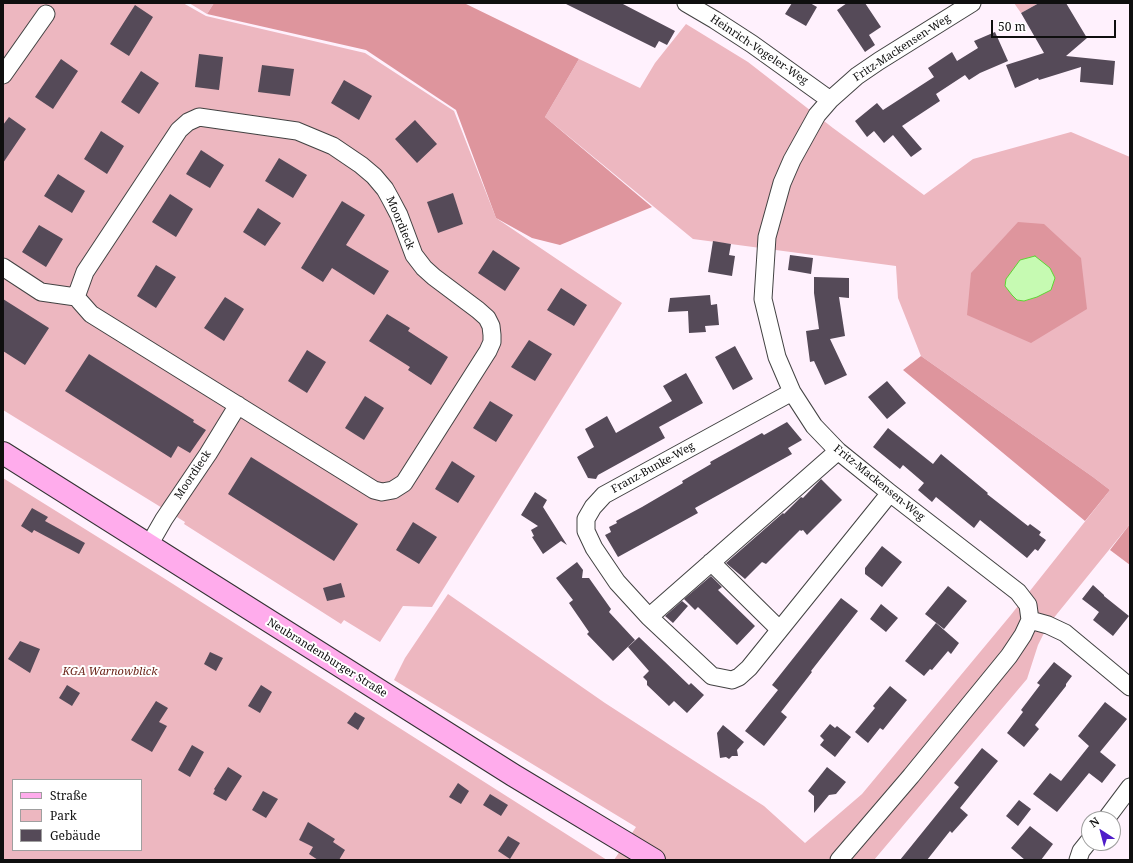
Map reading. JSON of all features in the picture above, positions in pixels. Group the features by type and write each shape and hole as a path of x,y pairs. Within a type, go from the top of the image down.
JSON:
{"main road":[{"name":"Neubrandenburger Straße","path":"3,453 513,775 654,860"}],"street":[{"name":"Heinrich-Vogeler-Weg","path":"686,3 752,44 830,100"},
{"name":"Fritz-Mackensen-Weg","path":"972,3 868,68 844,86 817,115 792,160 782,183 767,237 763,299 777,357 792,392 814,426 838,451 1018,592 1028,605 1030,620"},
{"path":"3,75 46,14"},
{"name":"Moordieck","path":"199,117 297,131 333,146 361,165 374,176 385,189 399,215 414,255 434,278 487,318 492,335 492,342 488,351 404,483 393,490 382,492 374,490 91,314 76,296 85,272 179,130 188,122 199,117"},
{"path":"3,267 41,292 76,296"},
{"name":"Franz-Bunke-Weg","path":"792,392 604,495 593,507 586,519 586,531 594,548 617,582 649,617 712,676 732,680 739,678 890,493"},
{"name":"Moordieck","path":"150,545 164,518 208,454 238,405"},
{"path":"649,617 838,451"},
{"path":"711,562 780,629"},
{"path":"840,860 1009,656 1023,635 1030,620 1048,625 1065,633 1130,687"},
{"path":"1112,811 1130,787"}],"green space":[{"path":"3,3 183,3 206,16 365,53 454,111 496,218 622,303 432,607 403,606 380,642 344,620 341,624 184,524 185,522 3,410"},
{"path":"189,3 214,3 207,14"},
{"path":"1014,3 1039,3 1021,13"},
{"path":"686,24 748,62 833,128 924,195 973,159 1071,132 1130,157 1130,524 1048,625 1038,645 1027,679 874,860 614,860 636,827 394,680 405,658 448,594 605,703 764,806 805,843 862,794 1010,616 1110,490 921,356 898,298 896,266 693,239 545,117 579,59 640,88 655,63"},
{"name":"KGA Warnowblick","path":"3,478 162,577 607,860 3,860"}],"shaded area":[{"path":"214,3 464,3 579,59 545,117 652,207 560,245 532,238 496,218 456,110 366,50 207,14"},
{"path":"1018,222 1044,224 1081,258 1087,309 1031,343 967,315 971,273","holes":["1035,256 1050,268 1037,297 1025,301 1017,299"]},
{"path":"1035,256 1050,268 1055,278 1051,290 1037,297 1024,301 1017,300 1005,286 1006,279 1020,260"},
{"path":"921,356 1110,490 1085,521 903,370"},
{"path":"1130,524 1130,565 1110,550"}],"building":[{"path":"564,3 621,3 675,31 667,45 659,41 655,48"},
{"path":"792,3 810,3 817,7 806,26 785,14"},
{"path":"847,3 865,3 881,27 869,35 875,45 865,52 837,10"},
{"path":"1039,3 1066,3 1087,38 1066,56 1115,61 1113,85 1080,82 1081,67 1039,80 1038,78 1015,88 1006,65 1044,53 1021,13"},
{"path":"135,5 153,17 129,56 110,44"},
{"path":"995,32 1008,61 980,73 969,80 965,75 936,94 940,101 902,126 922,149 911,157 893,135 884,143 874,131 867,137 855,121 877,103 883,110 934,77 928,68 952,52 957,61 978,48 974,41"},
{"path":"199,54 223,57 219,90 195,87"},
{"path":"61,59 78,71 53,109 35,97"},
{"path":"262,65 294,69 290,96 258,92"},
{"path":"141,71 159,83 139,114 121,102"},
{"path":"344,80 372,96 359,120 331,103"},
{"path":"9,117 26,129 3,163 3,125"},
{"path":"415,120 437,144 417,163 395,139"},
{"path":"101,131 124,146 107,174 84,159"},
{"path":"201,150 224,165 210,188 186,174"},
{"path":"279,158 307,175 293,198 265,181"},
{"path":"58,174 85,191 72,213 44,196"},
{"path":"453,193 463,224 438,233 427,202"},
{"path":"170,194 193,209 176,237 152,222"},
{"path":"342,201 365,215 346,245 389,271 374,295 332,268 323,282 301,268"},
{"path":"258,208 281,223 265,246 243,232"},
{"path":"39,225 63,239 46,267 22,252"},
{"path":"713,241 731,244 729,255 735,256 732,276 708,272"},
{"path":"493,250 520,268 505,291 478,273"},
{"path":"790,255 813,258 811,274 788,270"},
{"path":"156,265 176,277 156,308 137,296"},
{"path":"814,277 849,278 849,298 839,297 845,336 830,339 847,375 825,385 814,361 810,362 806,331 819,329 814,293"},
{"path":"561,288 587,305 574,326 547,310"},
{"path":"710,295 711,305 717,304 719,325 705,326 706,332 689,333 688,311 668,312 670,298"},
{"path":"225,297 244,309 224,341 204,328"},
{"path":"3,299 49,328 25,365 3,351"},
{"path":"387,314 410,328 408,331 448,357 431,385 408,370 410,367 369,341"},
{"path":"529,340 552,354 535,381 511,367"},
{"path":"735,346 753,379 733,390 715,357"},
{"path":"307,350 326,362 307,393 288,381"},
{"path":"89,354 194,420 193,422 206,430 190,453 178,446 171,458 65,391"},
{"path":"686,373 703,403 659,427 665,438 598,475 596,479 588,478 577,457 594,447 585,429 607,416 616,433 672,401 663,386"},
{"path":"887,381 906,403 887,419 868,397"},
{"path":"365,396 384,408 364,440 345,428"},
{"path":"490,401 513,415 496,442 473,428"},
{"path":"787,422 802,440 788,448 792,454 695,508 698,513 618,557 605,535 611,532 609,527 617,523 616,521 683,483 682,481 711,464 710,462 762,433 764,435"},
{"path":"888,428 933,464 941,454 988,493 987,494 1028,526 1030,524 1041,532 1039,535 1046,540 1038,551 1035,549 1027,558 980,520 974,528 936,497 932,502 918,490 924,483 903,465 900,469 873,447"},
{"path":"251,457 358,524 334,561 228,494"},
{"path":"452,461 475,476 458,503 435,489"},
{"path":"821,479 842,500 807,535 803,530 800,530 766,564 762,562 745,579 726,563 783,513 784,514 801,497 803,498"},
{"path":"535,492 547,500 543,507 567,545 561,541 543,554 532,537 534,536 531,530 538,526 521,515"},
{"path":"32,508 48,517 45,521 85,543 79,554 34,530 32,533 21,526"},
{"path":"413,522 437,537 419,564 396,550"},
{"path":"882,546 902,562 882,587 865,574 865,568"},
{"path":"577,562 583,570 582,578 589,578 611,609 609,612 635,640 613,661 587,634 589,632 569,603 573,600 556,578"},
{"path":"711,576 722,587 718,590 755,626 737,645 698,607 695,610 684,599"},
{"path":"341,583 345,597 327,601 323,588"},
{"path":"1093,585 1129,616 1113,636 1093,620 1099,612 1082,599"},
{"path":"948,586 967,601 944,629 925,614"},
{"path":"841,598 858,611 781,712 787,717 764,746 745,731 778,690 772,685"},
{"path":"682,601 688,606 673,623 665,616"},
{"path":"881,604 898,618 886,632 870,619"},
{"path":"936,623 959,643 951,654 948,651 932,670 930,669 924,676 905,661"},
{"path":"639,637 689,685 691,683 704,695 687,713 674,701 669,706 647,685 647,681 643,677 649,671 628,647"},
{"path":"20,641 40,649 30,673 8,659"},
{"path":"210,652 223,658 216,671 204,664"},
{"path":"1054,662 1072,676 1066,686 1035,725 1039,729 1024,747 1007,733 1023,712 1021,710 1040,685 1037,683"},
{"path":"67,685 80,693 72,706 59,698"},
{"path":"261,685 272,692 260,713 248,706"},
{"path":"890,686 907,700 883,730 880,728 868,743 855,732 875,708 873,706"},
{"path":"156,701 168,708 159,722 167,726 152,752 131,740"},
{"path":"1105,702 1127,719 1100,752 1116,765 1102,783 1089,773 1057,812 1033,794 1050,773 1061,781 1089,746 1078,736"},
{"path":"355,712 365,718 358,730 347,723"},
{"path":"830,724 835,728 837,726 851,737 835,757 820,745 824,740 820,736"},
{"path":"723,725 744,742 737,750 738,756 732,756 729,759 726,757 720,758 717,733"},
{"path":"192,745 204,752 190,777 178,770"},
{"path":"982,748 998,761 960,808 968,815 952,833 950,831 927,860 900,860 959,787 954,783"},
{"path":"228,767 242,776 226,801 213,794 214,789"},
{"path":"827,767 846,782 836,794 829,795 814,813 814,796 808,791"},
{"path":"458,783 469,791 461,804 449,797"},
{"path":"263,791 278,799 266,818 252,810"},
{"path":"490,794 508,805 501,816 483,805"},
{"path":"1019,800 1031,809 1018,826 1006,816"},
{"path":"308,822 335,839 333,842 345,850 339,860 318,860 309,854 313,847 299,840"},
{"path":"1030,826 1053,844 1041,860 1025,860 1011,848"},
{"path":"508,836 520,843 510,859 498,851"}]}
